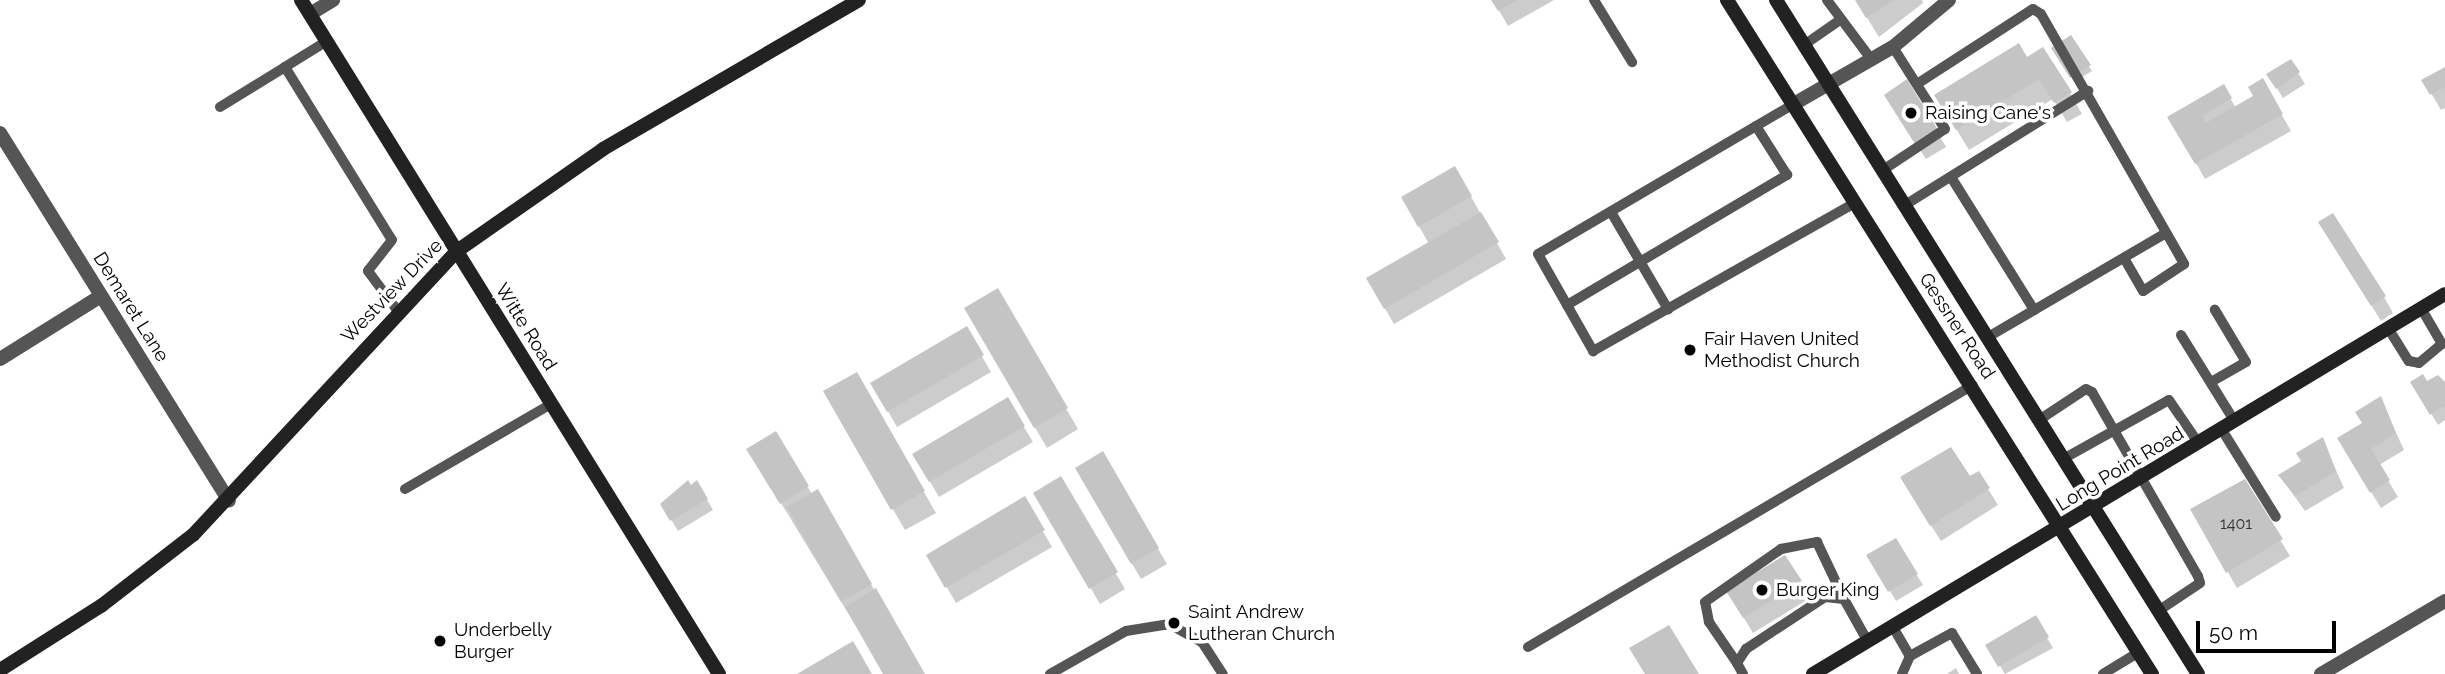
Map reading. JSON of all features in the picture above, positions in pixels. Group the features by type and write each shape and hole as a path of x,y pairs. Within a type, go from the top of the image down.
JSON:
{"main road":[{"name":"Witte Road","path":"301,0 719,674"},
{"name":"Westview Drive","path":"0,670 140,578 229,501 397,310 457,251 603,149 859,0"},
{"name":"Gessner Road","path":"1727,0 1973,385 2152,674"},
{"name":"Gessner Road","path":"1776,0 2199,674"},
{"name":"Long Point Road","path":"1813,674 2093,509 2445,294"}],"street":[{"path":"310,14 333,0"},
{"path":"1792,105 1893,47 1949,0"},
{"name":"Demaret Lane","path":"0,133 229,501"},
{"path":"0,359 101,296"},
{"path":"2321,674 2445,601"}],"lane":[{"path":"1594,0 1632,62"},
{"path":"1827,0 1871,59"},
{"path":"1917,84 2033,9 2088,91 2184,264 2143,291 2124,258"},
{"path":"1804,45 1840,20"},
{"path":"220,107 327,41"},
{"path":"1883,170 1945,129 1893,47"},
{"path":"285,67 392,240 368,271 397,310"},
{"path":"1905,205 2088,91"},
{"path":"1792,105 1538,254 1593,351 1855,203"},
{"path":"1567,305 1787,175 1756,126"},
{"path":"1951,177 2034,310"},
{"path":"1611,212 1668,309"},
{"path":"1988,337 2166,233"},
{"path":"2388,328 2409,361 2418,363 2442,344 2421,308"},
{"path":"2211,382 2246,362 2215,310"},
{"path":"2181,335 2211,382 2229,426 2276,517"},
{"path":"1528,647 1973,385"},
{"path":"2039,420 2086,389 2115,430 2200,583 2158,611"},
{"path":"2063,459 2169,400 2199,444"},
{"path":"405,489 551,404"},
{"path":"1743,674 1709,622 1705,601 1781,549 1817,542 1868,642"},
{"path":"1737,663 1746,649 1825,597 1844,598"},
{"path":"1050,674 1126,631 1169,624 1202,642 1223,674"},
{"path":"1893,627 1910,656"},
{"path":"1902,674 1910,656 1952,633 1977,674"},
{"path":"2103,674 2139,652"}],"building":[{"path":"1491,0 1517,0 1498,11"},
{"path":"1855,0 1894,0 1866,18"},
{"path":"2071,35 2091,65 2070,78 2051,48"},
{"path":"2019,43 2027,57 2043,47 2072,92 2054,103 2039,79 1956,130 1934,95"},
{"path":"2291,59 2300,72 2276,89 2266,74"},
{"path":"2445,67 2445,87 2430,95 2421,80"},
{"path":"2263,78 2283,114 2195,164 2167,117 2224,84 2232,98 2202,116 2206,123 2253,96 2248,87"},
{"name":"Raising Cane's","path":"1907,79 1938,130 1915,144 1884,95"},
{"path":"1455,166 1472,196 1418,227 1401,197"},
{"path":"1481,212 1499,242 1384,309 1366,278"},
{"path":"2333,213 2386,296 2371,306 2318,222"},
{"path":"998,288 1068,408 1034,428 964,308"},
{"path":"967,326 984,355 887,412 870,383"},
{"path":"857,372 925,491 891,510 823,391"},
{"path":"2423,374 2427,381 2438,375 2445,382 2445,406 2430,415 2410,382"},
{"path":"2381,396 2396,433 2371,449 2390,480 2370,493 2337,438 2362,423 2355,412"},
{"path":"1008,397 1025,426 929,482 912,454"},
{"path":"776,431 809,486 780,504 746,449"},
{"path":"2323,437 2336,471 2295,496 2278,475 2301,461 2296,453"},
{"path":"1951,447 1970,476 1979,471 1990,488 1930,526 1900,477"},
{"path":"1103,451 1159,548 1131,564 1075,468"},
{"path":"1061,476 1118,572 1089,589 1033,493"},
{"path":"2245,479 2283,539 2226,573 2190,509"},
{"path":"688,480 691,485 697,480 708,499 670,521 660,504"},
{"path":"818,489 872,584 841,602 787,507"},
{"path":"1025,496 1045,530 945,588 926,555"},
{"path":"1896,538 1918,574 1888,592 1866,555"},
{"path":"1785,555 1802,581 1743,618 1726,591"},
{"path":"876,588 925,674 883,674 845,607"},
{"path":"2036,615 2049,637 1998,667 1985,645"},
{"path":"1669,625 1699,674 1645,674 1629,648"},
{"path":"853,641 872,674 797,674"}],"place":[{"name":"Raising Cane's","path":"1911,113"},
{"name":"Fair Haven United Methodist Church","path":"1690,350"},
{"name":"Burger King","path":"1762,590"},
{"name":"Saint Andrew Lutheran Church","path":"1174,623"},
{"name":"Underbelly Burger","path":"440,641"}]}
